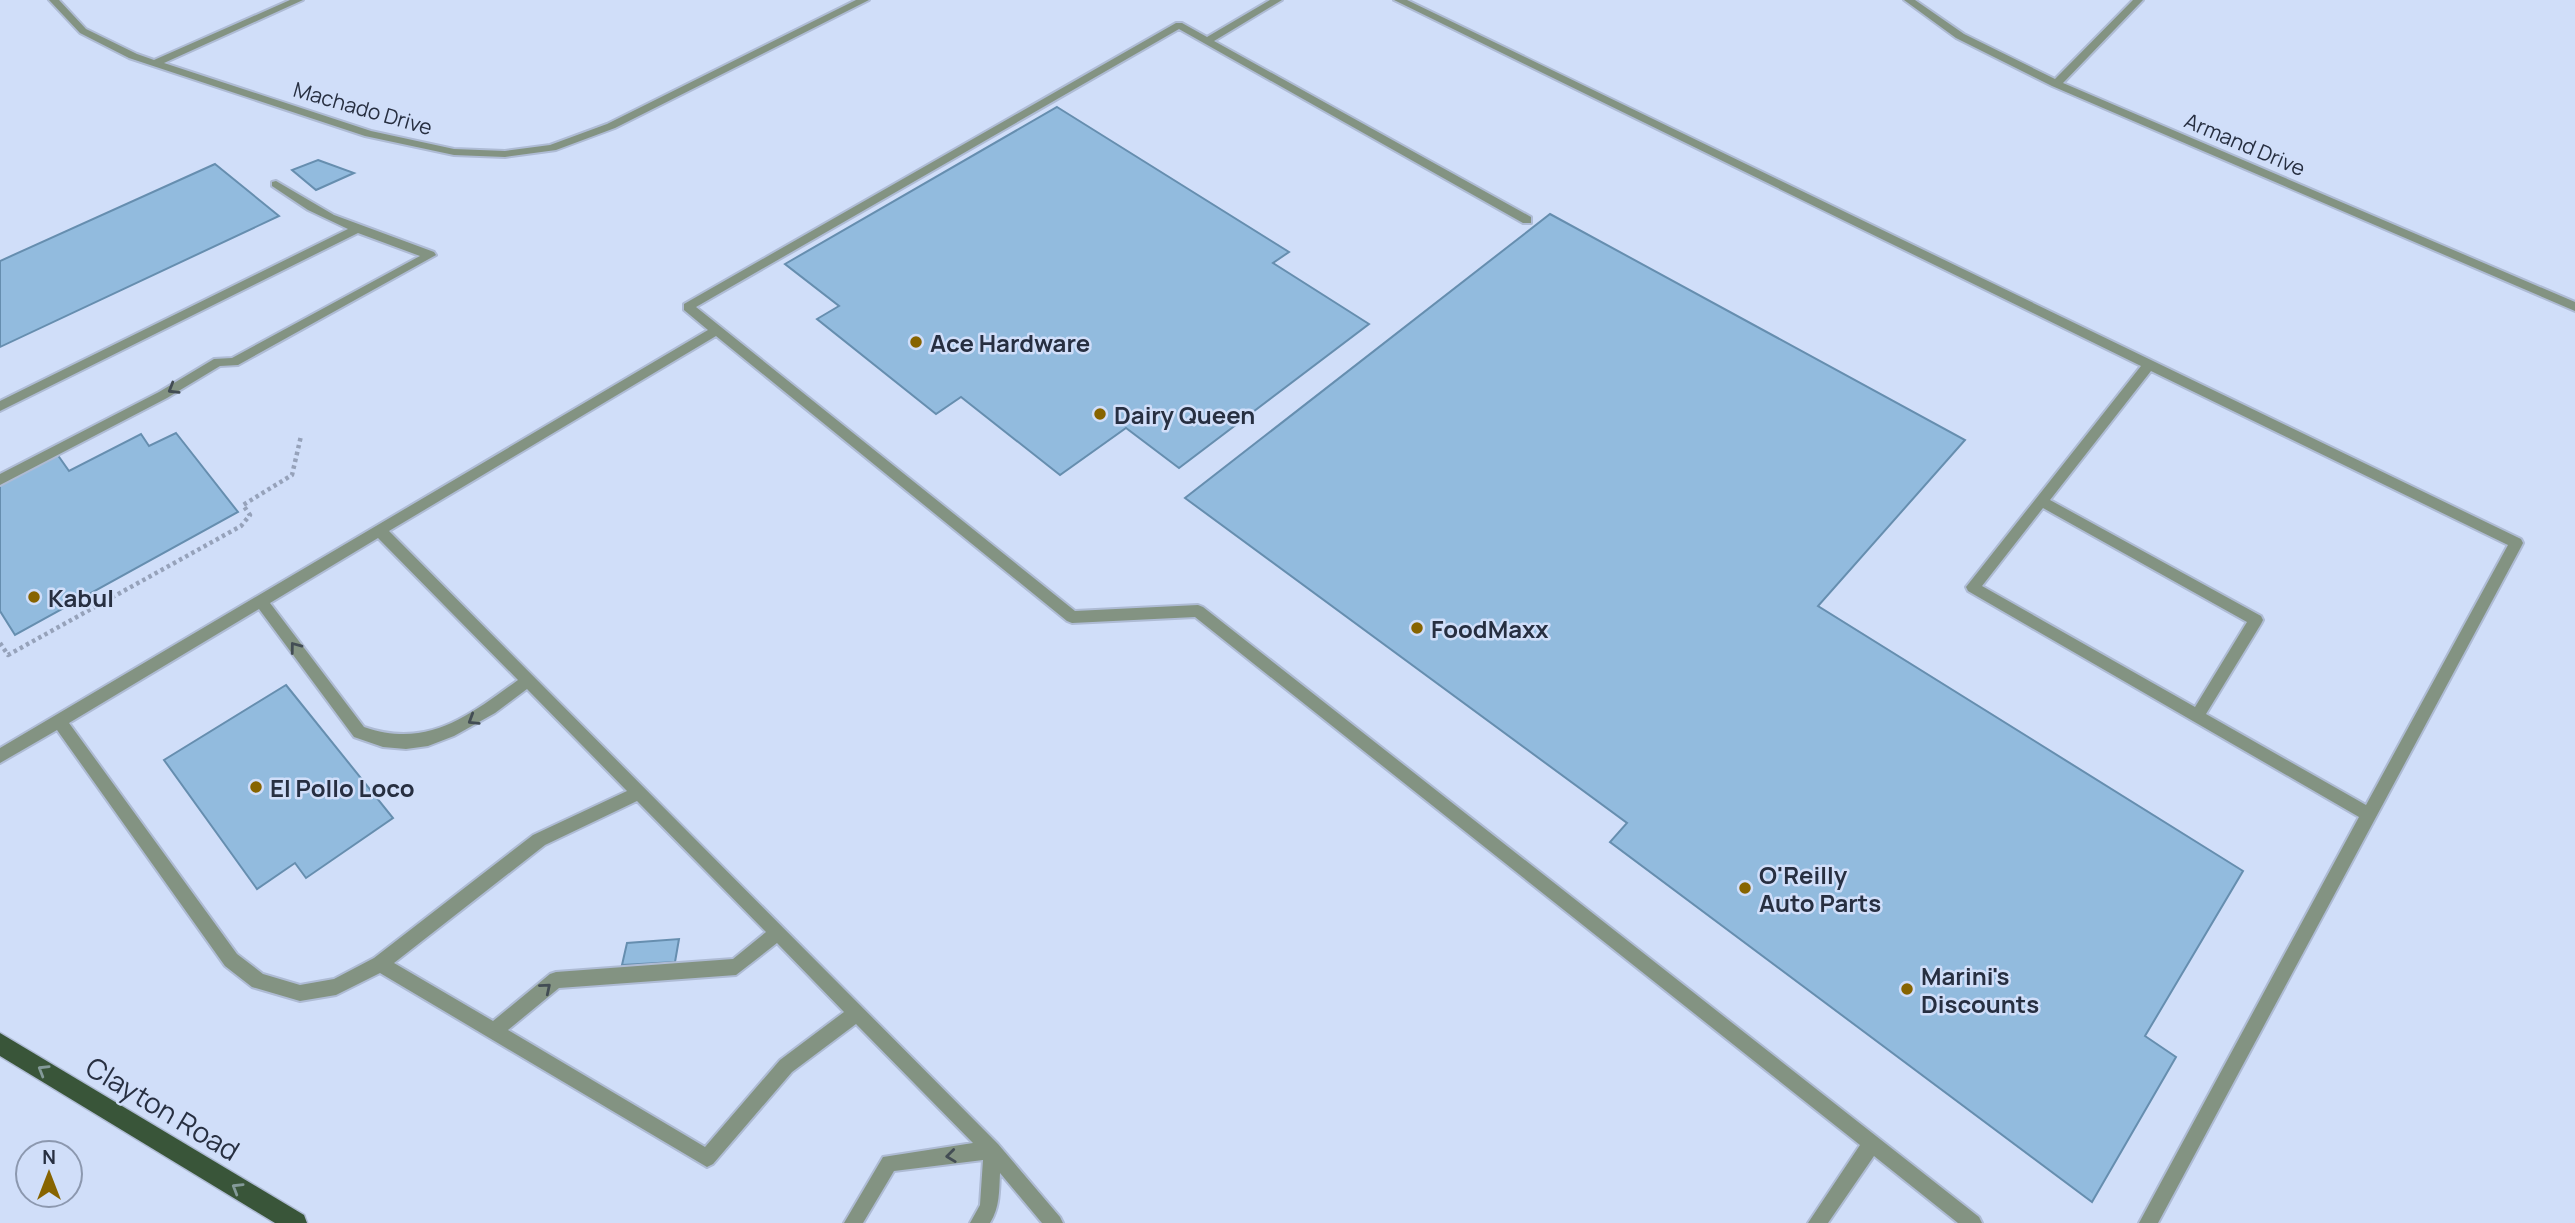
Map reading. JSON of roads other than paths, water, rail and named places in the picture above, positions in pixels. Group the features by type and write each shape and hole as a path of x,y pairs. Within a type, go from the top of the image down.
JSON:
{"main road":[{"name":"Clayton Road","path":"0,1044 296,1223"}],"street":[{"name":"Machado Drive","path":"54,0 83,31 133,56 369,134 454,152 505,154 552,148 611,126 864,0"},
{"path":"155,63 298,0"},
{"path":"1208,41 1277,0"},
{"path":"1399,0 2516,543 2148,1223"},
{"name":"Armand Drive","path":"1909,0 1960,36 2056,84 2575,307"},
{"path":"2056,84 2138,0"},
{"path":"1527,220 1179,25 688,307 1072,617 1198,611 1973,1223"},
{"path":"0,480 163,395 218,362 234,362 430,255 357,229 297,201 276,184"},
{"path":"0,406 357,229"},
{"path":"0,756 717,330"},
{"path":"2149,365 1973,587 2368,815"},
{"path":"2041,501 2256,620 2197,716"},
{"path":"380,531 992,1150 1054,1223"},
{"path":"261,602 359,732 380,742 415,743 469,724 528,680"},
{"path":"60,721 231,960 258,981 300,993 336,987 380,964 539,840 638,793"},
{"path":"494,1031 556,980 736,967 777,933"},
{"path":"380,964 707,1158 786,1066 856,1013"},
{"path":"1817,1223 1872,1144"},
{"path":"853,1223 889,1163 992,1150"},
{"path":"979,1223 989,1208 992,1150"}],"place":[{"name":"Ace Hardware","path":"916,342"},
{"name":"Dairy Queen","path":"1100,414"},
{"name":"Kabul","path":"34,597"},
{"name":"FoodMaxx","path":"1417,628"},
{"name":"El Pollo Loco","path":"256,787"},
{"name":"O'Reilly Auto Parts","path":"1745,888"},
{"name":"Marini's Discounts","path":"1907,989"}]}
